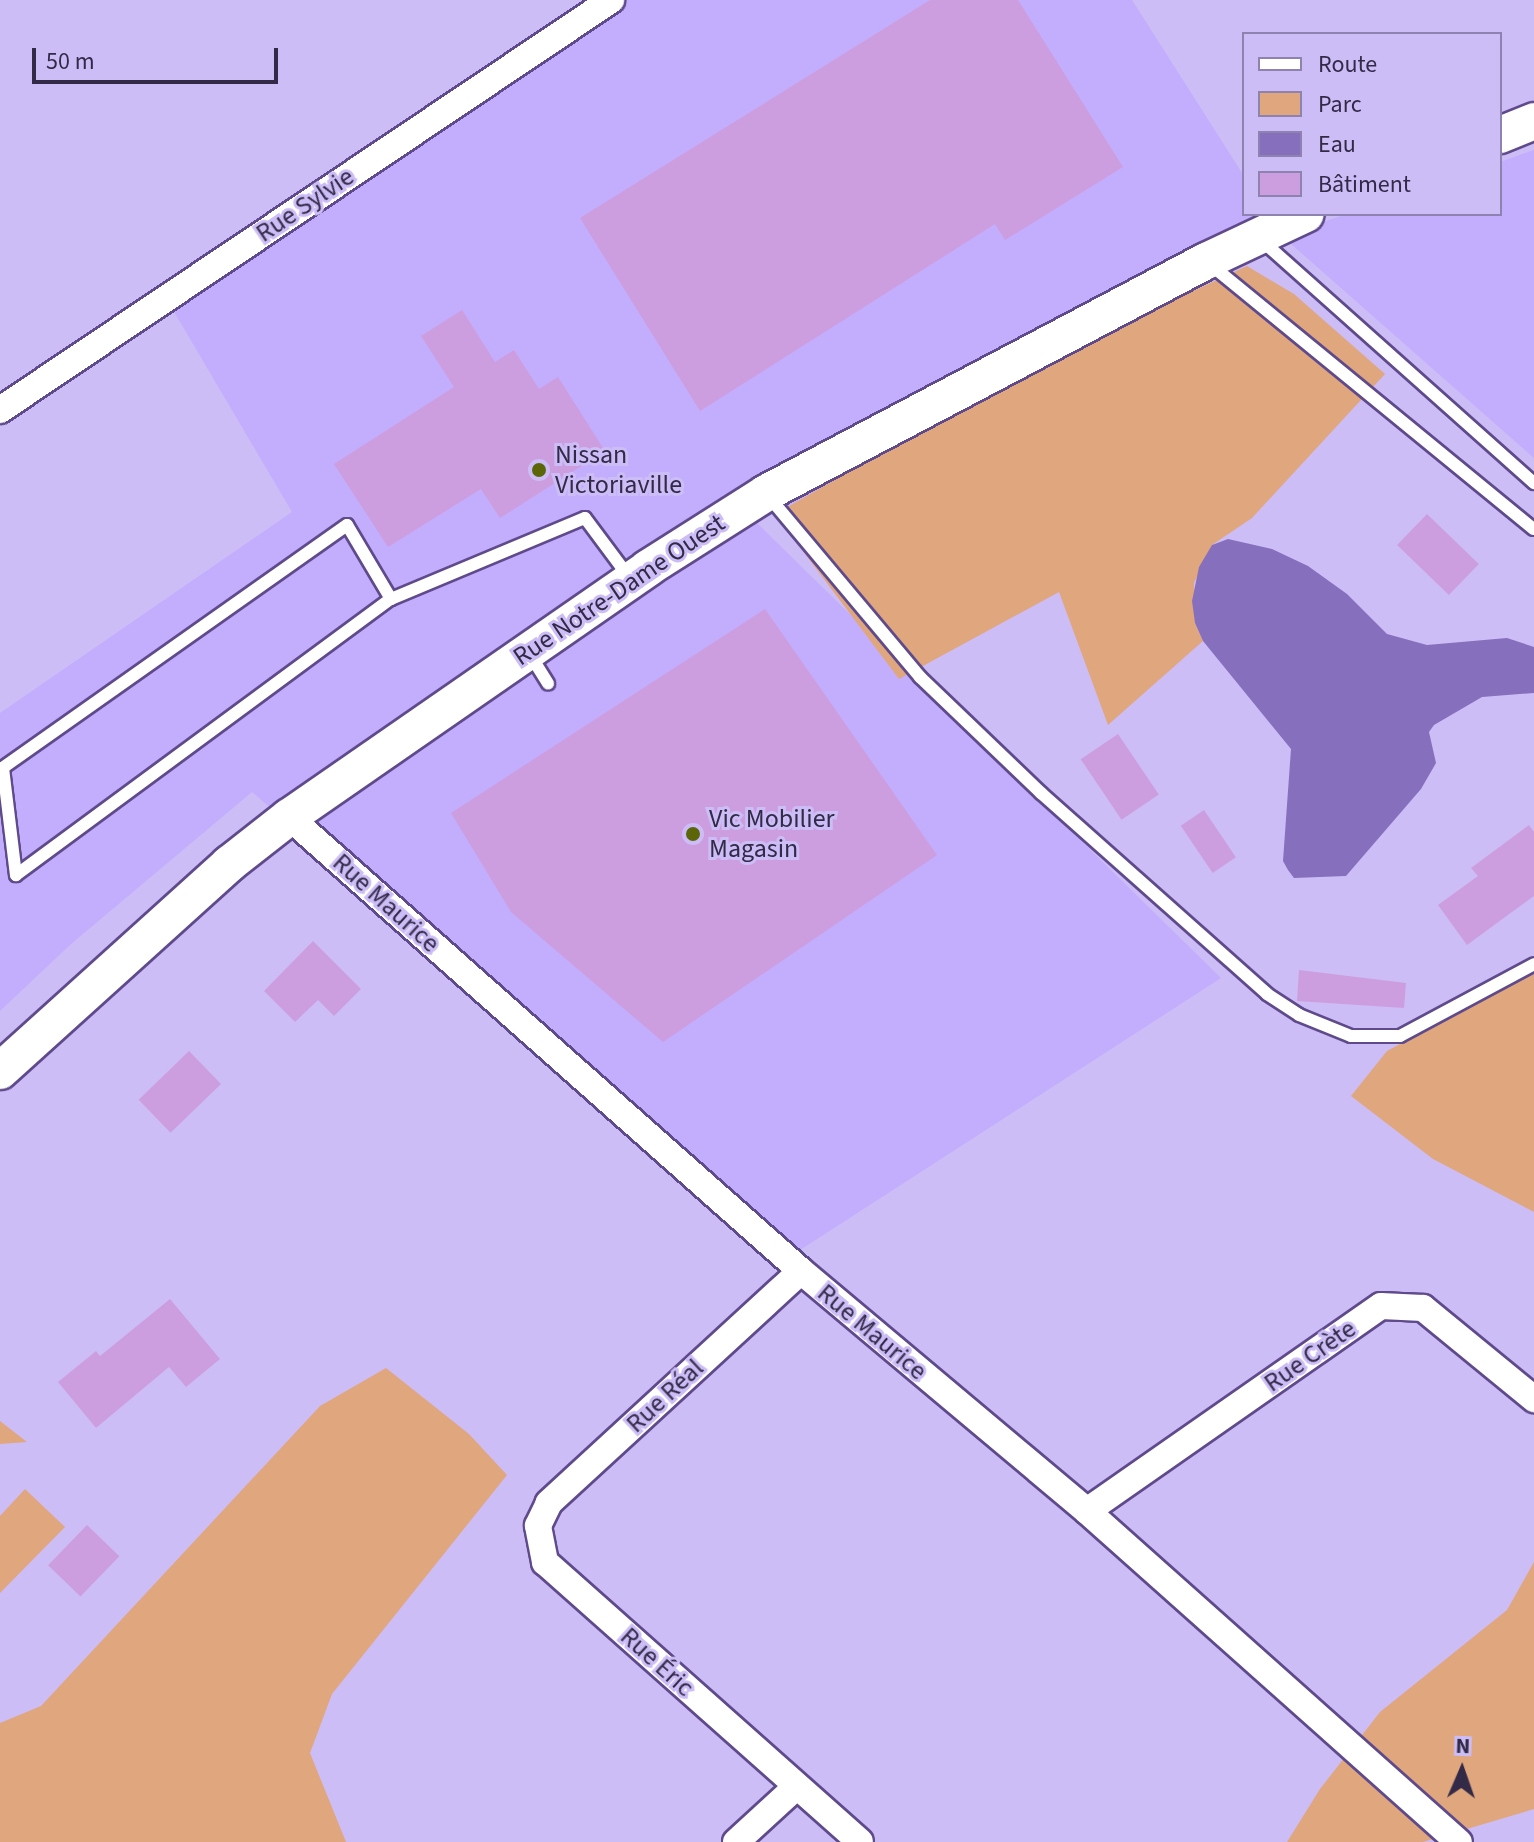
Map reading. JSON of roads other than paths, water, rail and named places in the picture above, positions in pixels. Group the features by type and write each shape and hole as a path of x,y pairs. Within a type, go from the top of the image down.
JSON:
{"street":[{"name":"Rue Sylvie","path":"0,410 611,0"},
{"path":"1502,134 1534,121"},
{"name":"Rue Notre-Dame Ouest","path":"0,1071 229,864 289,817 631,580 766,493 1206,261 1302,216"},
{"name":"Rue Maurice","path":"289,817 801,1271 1087,1511 1459,1842"},
{"name":"Rue Réal","path":"538,1526 549,1503 801,1271"},
{"name":"Rue Crète","path":"1087,1511 1381,1306 1423,1308 1534,1399"},
{"name":"Rue Éric","path":"538,1526 545,1562 860,1842"},
{"path":"736,1842 796,1787"}],"lane":[{"path":"1257,237 1534,483"},
{"path":"1206,261 1534,529"},
{"path":"766,493 920,677 1101,846 1267,994 1299,1015 1351,1036 1400,1036 1534,964"},
{"path":"391,599 347,525 3,768 16,875 391,599 585,518 631,580"},
{"path":"528,650 548,683"}],"water":[{"path":"1228,539 1272,549 1308,566 1347,594 1387,634 1427,645 1507,638 1534,647 1534,693 1482,697 1434,725 1429,732 1436,763 1421,789 1346,876 1294,878 1288,870 1283,861 1291,749 1203,641 1195,623 1192,601 1199,567 1212,545"}],"place":[{"name":"Nissan Victoriaville","path":"539,470"},
{"name":"Vic Mobilier Magasin","path":"693,834"}]}
